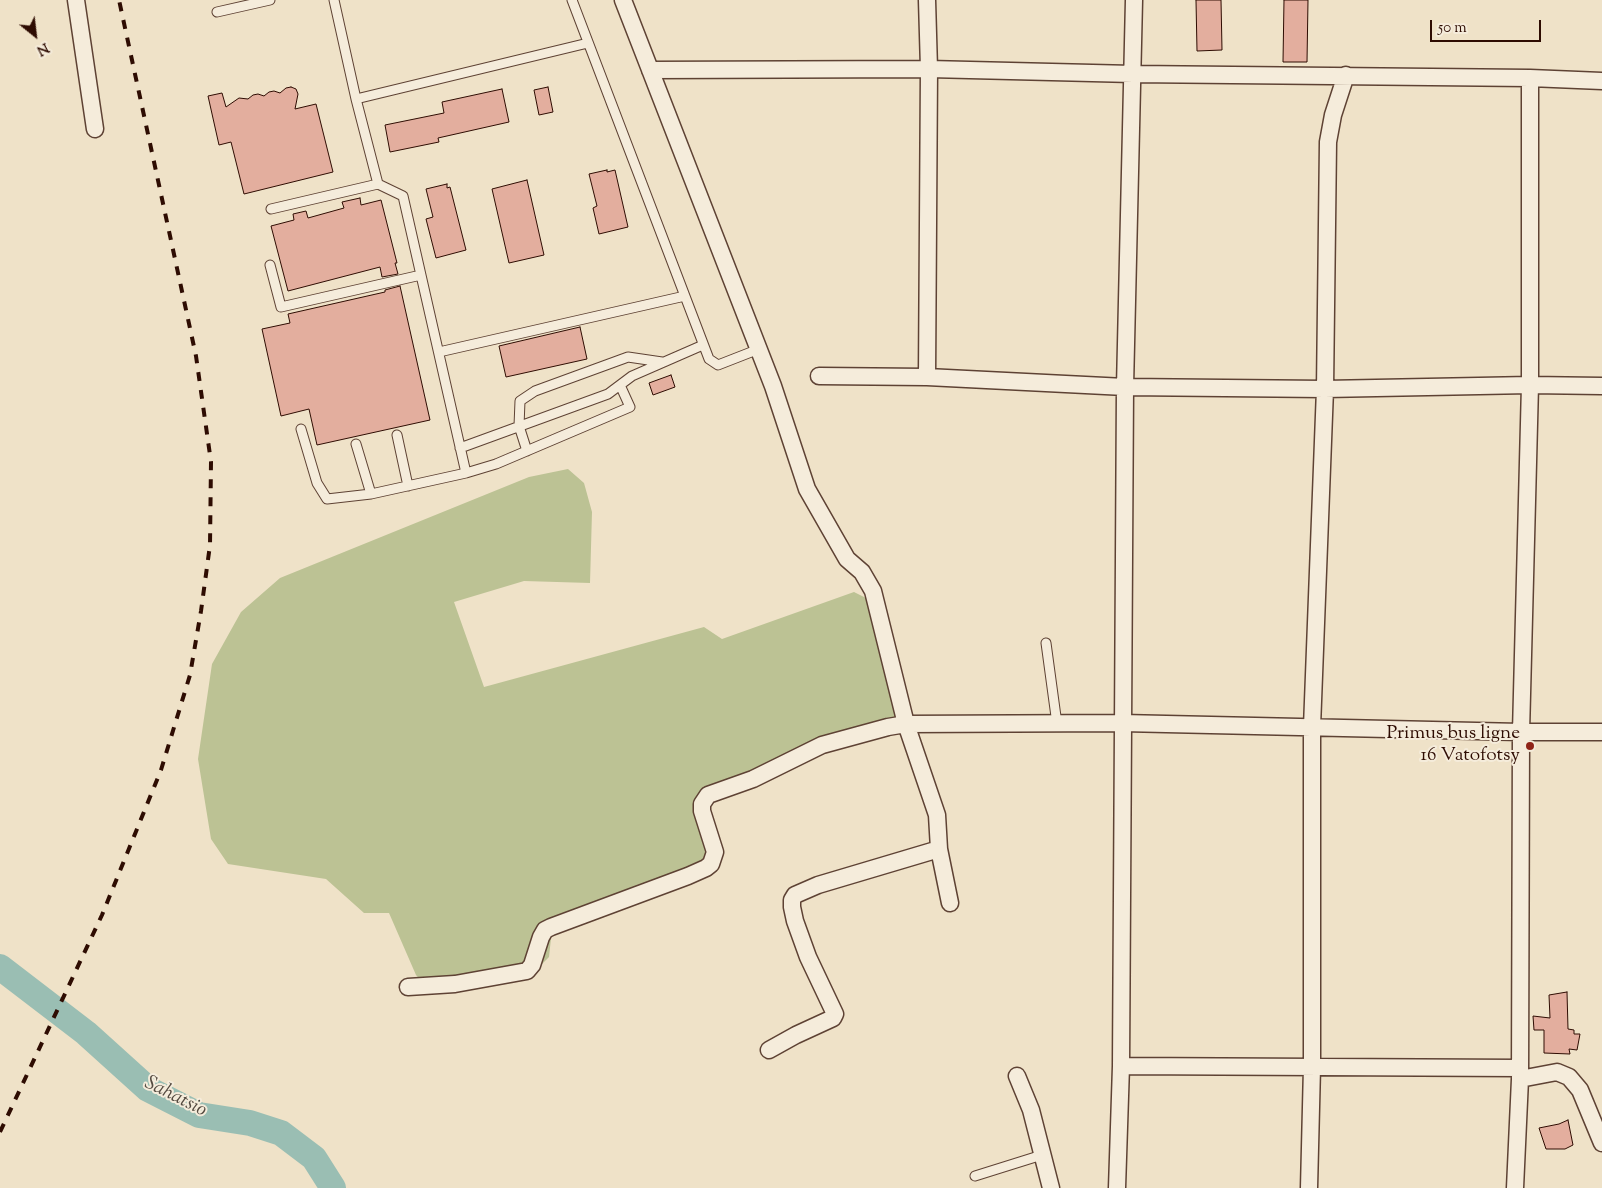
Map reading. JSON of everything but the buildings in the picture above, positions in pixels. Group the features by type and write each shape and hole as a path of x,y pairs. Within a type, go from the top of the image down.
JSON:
{"street":[{"path":"76,0 95,129"},
{"path":"623,0 773,386 807,489 847,559 862,572 873,591 906,724 937,815 939,849 950,903"},
{"path":"927,0 929,70 927,377"},
{"path":"1117,1188 1121,1066 1125,387 1134,0"},
{"path":"650,70 929,70 1530,78 1602,81"},
{"path":"1309,1188 1312,1067 1312,727 1325,389 1328,142 1333,115 1346,75"},
{"path":"1516,1188 1520,1073 1521,732 1530,385 1530,78"},
{"path":"819,376 927,377 1125,387 1325,389 1530,385 1602,386"},
{"path":"408,987 455,984 526,971 532,965 545,930 688,876 711,864 715,852 702,811 703,800 708,795 753,779 822,745 843,738 906,724 1122,723 1521,732 1602,732"},
{"path":"769,1050 833,1018 835,1014 808,957 795,921 792,900 795,895 818,885 939,849"},
{"path":"1121,1066 1312,1067 1520,1073 1557,1072 1568,1077 1580,1090 1602,1144"},
{"path":"1018,1076 1031,1110 1051,1188"}],"lane":[{"path":"217,12 270,0"},
{"path":"334,0 356,99 378,184"},
{"path":"572,0 709,359 718,365 759,349"},
{"path":"356,99 588,44"},
{"path":"271,209 378,184 403,196 466,473"},
{"path":"270,265 281,307 421,275"},
{"path":"438,352 685,296"},
{"path":"460,448 608,394 632,376 704,345"},
{"path":"527,451 518,426 520,401 535,391 628,357 664,362"},
{"path":"301,429 317,483 327,499 372,494 466,473 496,464 630,407 620,385"},
{"path":"397,435 408,486"},
{"path":"356,444 372,494"},
{"path":"1046,643 1057,724"},
{"path":"976,1176 1042,1155"}],"green space":[{"path":"568,469 584,483 592,512 590,583 524,581 454,602 484,687 704,627 722,639 854,592 868,599 905,726 706,795 721,856 552,929 549,957 539,967 423,983 416,975 389,913 364,913 326,879 228,864 211,839 198,759 212,664 241,612 280,578 529,477"}],"waterway":[{"name":"Sahatsio","path":"0,967 86,1033 148,1089 199,1115 250,1123 281,1133 314,1158 333,1188"}],"railway":[{"path":"0,1132 102,915 161,770 190,675 210,545 211,462 196,356 119,0"}],"place":[{"name":"Primus bus ligne 16 Vatofotsy","path":"1530,746"}]}
